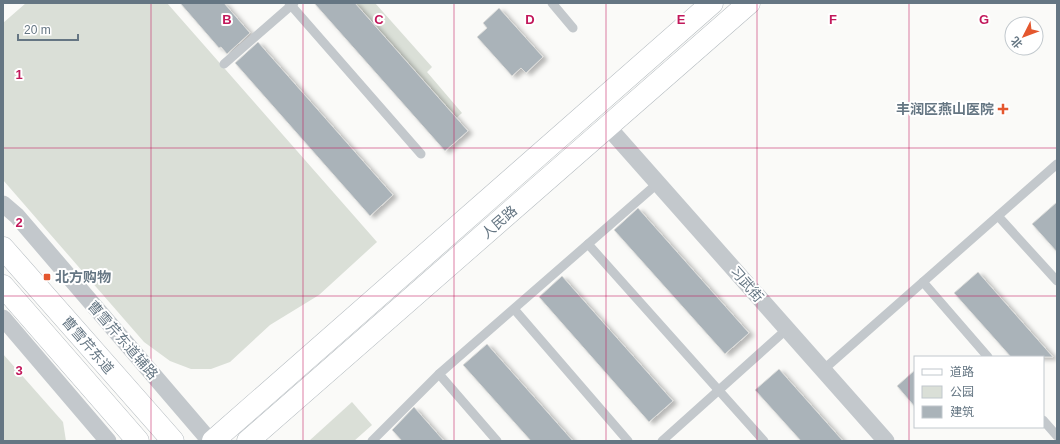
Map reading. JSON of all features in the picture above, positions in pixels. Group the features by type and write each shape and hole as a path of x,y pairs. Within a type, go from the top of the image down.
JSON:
{"main road":[{"name":"人民路","path":"212,441 712,3"},
{"name":"人民路","path":"248,441 749,3"},
{"name":"曹雪芹东道","path":"3,248 173,441"},
{"name":"曹雪芹东道","path":"3,286 138,441"}],"street":[{"name":"习武街","path":"608,126 886,441"},
{"name":"曹雪芹东道辅路","path":"3,204 16,216 212,441"},
{"path":"3,318 108,441"}],"lane":[{"path":"552,3 573,28"},
{"path":"224,64 292,4 421,154"},
{"path":"823,370 1057,164"},
{"path":"372,441 439,374 658,183"},
{"path":"998,216 1057,281"},
{"path":"588,244 764,441"},
{"path":"923,282 987,356"},
{"path":"514,309 628,441"},
{"path":"662,441 787,329"},
{"path":"439,374 497,441"},
{"path":"1044,421 1057,436"}],"green space":[{"path":"26,3 167,3 377,242 319,295 270,325 230,362 211,369 191,369 170,361 144,342 3,180 3,23"},
{"path":"352,3 375,3 432,67 427,72 462,113 455,119"},
{"path":"3,354 63,422 66,441 3,441"},
{"path":"352,402 372,425 354,441 309,441"}],"building":[{"path":"180,3 224,3 250,33 227,54 221,47 219,48"},
{"path":"314,3 355,3 468,131 445,151"},
{"path":"499,8 543,57 526,73 521,68 512,76 477,37 487,28 483,23"},
{"path":"258,42 393,195 370,216 235,63"},
{"path":"1057,202 1057,252 1032,224"},
{"path":"638,208 749,333 725,354 614,230"},
{"path":"978,272 1053,357 1010,356 954,293"},
{"path":"562,276 673,401 649,422 539,297"},
{"path":"487,344 573,441 531,441 463,365"},
{"path":"779,369 843,441 801,441 755,390"},
{"path":"914,371 914,406 897,386"},
{"path":"414,407 444,441 402,441 392,430"}],"place":[{"name":"丰润区燕山医院","path":"1003,109"},
{"name":"北方购物","path":"47,277"}]}
